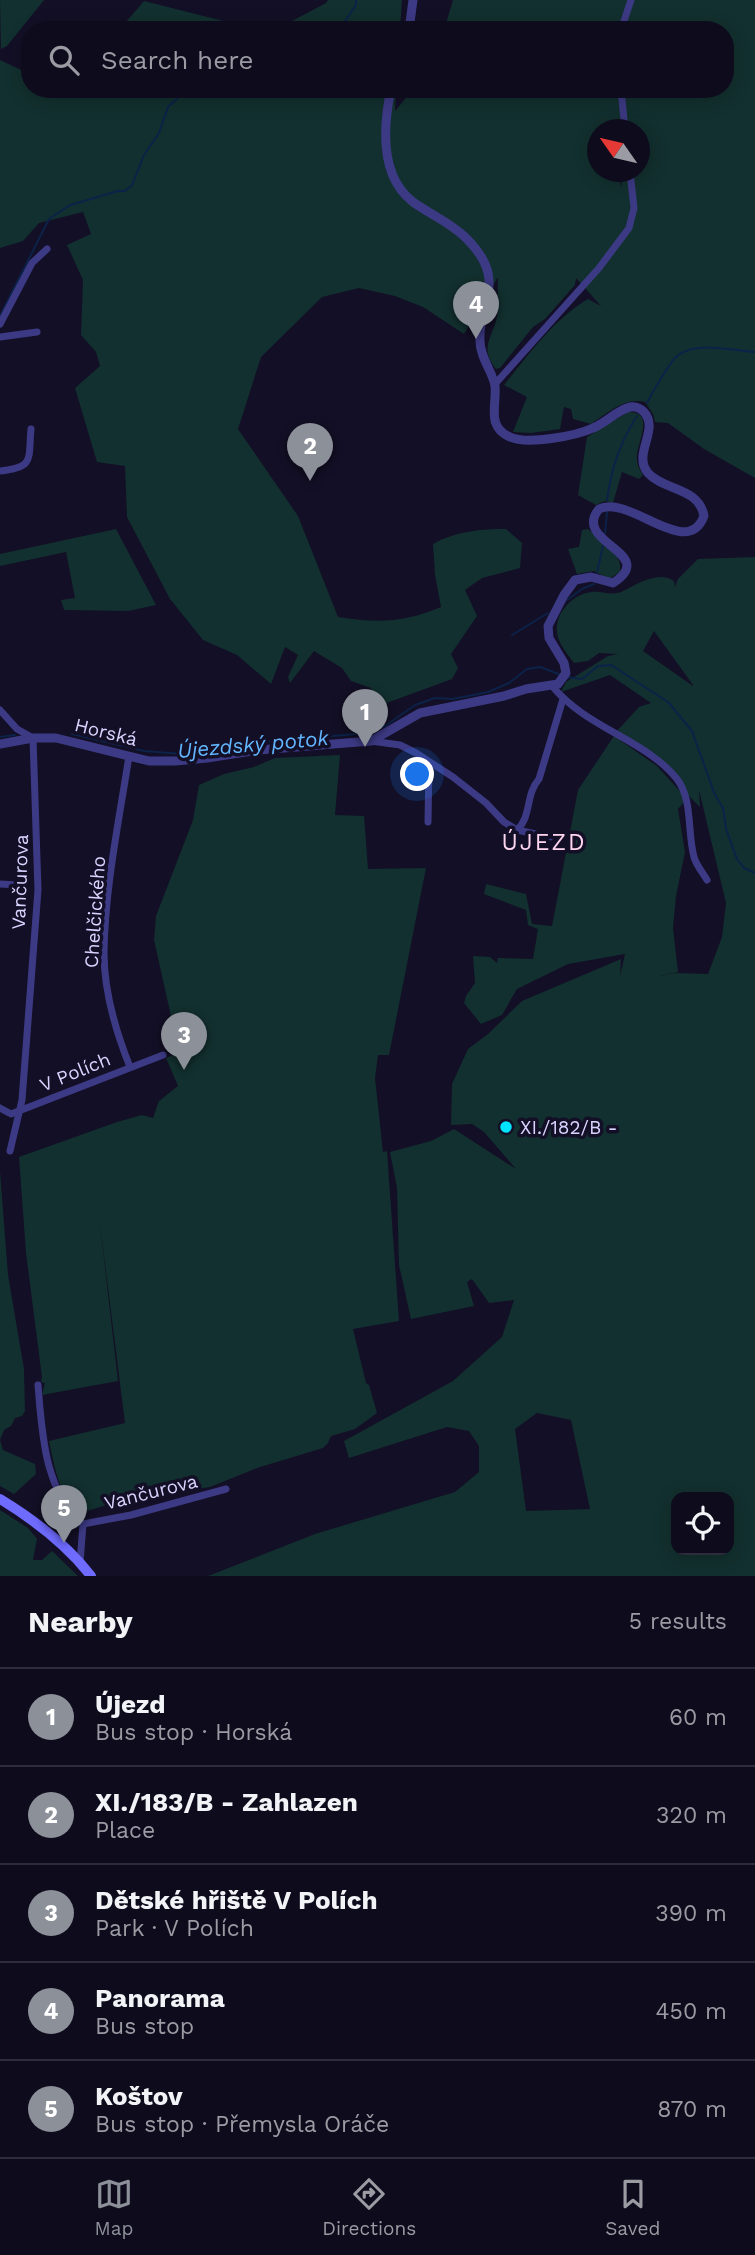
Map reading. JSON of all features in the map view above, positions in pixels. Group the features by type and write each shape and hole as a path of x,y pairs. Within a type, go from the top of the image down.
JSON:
{"main road":[{"path":"0,1499 30,1519 91,1576"}],"street":[{"path":"411,21 413,0"},
{"path":"624,21 631,0"},
{"path":"371,741 420,713 526,689 553,687 564,677 564,663 549,638 548,626 560,602 575,580 591,577 613,583 623,576 626,568 625,559 620,552 594,530 592,522 599,509 612,506 623,508 681,532 694,531 701,526 704,516 703,508 690,495 648,473 642,457 650,425 648,416 641,409 624,409 593,429 582,432 520,440 506,435 497,426 493,415 495,384 482,354 479,339 487,303 489,276 475,247 459,231 402,193 391,176 387,157 386,121 390,98"},
{"path":"622,98 624,119"},
{"path":"495,384 599,268 629,228 634,208 631,182"},
{"path":"0,324 32,263 47,249"},
{"path":"0,337 37,332"},
{"path":"0,471 21,468 27,463 31,429"},
{"path":"553,687 563,699 598,725 654,758 675,776 686,794 694,860 707,880"},
{"path":"517,830 524,824 531,788 539,779 563,699"},
{"path":"0,710 17,729 33,738"},
{"name":"Horská","path":"0,744 33,738 73,741 149,761 176,761 259,750 371,741"},
{"name":"Vančurova","path":"10,1151 22,1100 38,890 33,738"},
{"path":"371,741 400,745 453,777 517,830 550,837"},
{"name":"Chelčického","path":"129,756 108,895 104,955 109,999 119,1040 130,1068"},
{"path":"428,822 429,763"},
{"path":"0,884 18,885"},
{"name":"V Polích","path":"18,1112 163,1055"},
{"path":"0,1108 11,1114 18,1112"},
{"name":"Vančurova","path":"38,1385 46,1452 54,1483 65,1504 83,1524 80,1563"},
{"name":"Vančurova","path":"83,1524 131,1515 226,1489"}],"green space":[{"path":"0,0 44,0 27,21 21,21 21,29 7,46 1,49"},
{"path":"328,0 402,0 401,21 292,21"},
{"path":"453,0 755,0 755,478 704,449 668,423 655,422 645,402 623,404 591,424 573,419 571,409 564,407 560,429 531,433 513,432 527,397 504,385 543,338 576,307 588,299 601,306 576,278 575,285 545,319 533,327 500,368 496,369 488,355 488,343 497,317 498,277 464,334 423,307 395,296 359,288 322,297 261,357 238,429 298,516 338,617 365,620 402,619 441,607 433,544 451,536 506,529 522,543 520,568 482,578 465,590 477,616 451,654 458,668 452,679 373,708 371,688 351,681 342,668 314,651 290,683 288,677 298,655 285,647 271,684 237,655 203,640 170,599 127,517 125,466 97,462 75,388 100,366 96,352 81,335 83,280 67,245 91,234 83,212 39,223 23,241 0,248 0,60 21,70 21,98 396,98 395,111 406,98 734,98 734,21 447,21"},
{"path":"144,1 223,21 127,21"},
{"path":"628,412 642,417 643,430 637,459 643,475 639,479 622,472 613,503 605,501 596,505 578,495 587,437"},
{"path":"116,529 156,605 128,611 64,610 61,600 75,598 66,552 0,566 0,554"},
{"path":"588,529 615,553 618,559 620,572 609,579 594,571 577,574 568,549 579,547 582,530"},
{"path":"755,557 755,1576 208,1576 315,1534 455,1492 479,1472 479,1446 469,1431 447,1427 349,1458 344,1441 453,1381 502,1337 514,1300 489,1303 472,1279 467,1282 474,1306 411,1319 399,1265 397,1188 390,1152 431,1141 454,1129 516,1169 484,1132 472,1124 451,1125 452,1084 468,1049 522,1001 621,959 620,976 625,954 568,964 517,989 502,1015 481,1024 464,1003 475,983 473,956 490,957 497,963 498,958 533,959 538,929 528,925 526,910 484,894 486,884 526,894 532,924 552,926 578,790 614,736 657,766 687,799 678,809 685,852 673,928 678,972 660,976 676,973 708,974 722,937 726,903 699,790 700,807 687,794 673,772 616,732 639,707 651,703 610,675 561,692 566,682 608,656 618,654 599,653 588,661 574,663 562,646 557,632 560,616 569,603 591,592 619,593 655,577 674,581 675,587 678,579 698,559","holes":["654,631 693,685 643,651","537,1413 571,1420 590,1509 526,1511 515,1429"]},
{"path":"340,755 335,815 364,816 368,869 426,868 389,1055 378,1055 375,1078 383,1152 387,1151 399,1321 353,1329 366,1383 369,1385 377,1413 355,1429 331,1436 323,1448 257,1468 210,1487 196,1489 190,1485 159,1483 151,1489 144,1501 132,1502 124,1497 116,1497 107,1505 80,1513 73,1508 63,1492 49,1441 125,1423 100,1224 118,1381 42,1395 45,1383 41,1382 26,1253 19,1157 117,1122 142,1115 153,1118 159,1101 178,1086 166,1058 179,1052 154,940 156,916 193,820 199,785 275,758"},
{"path":"0,1171 8,1275 24,1369 25,1411 4,1430 0,1440"},
{"path":"0,1440 3,1450 35,1464 36,1474 14,1494 0,1486"},
{"path":"0,1510 28,1528 37,1539 33,1560 42,1560 52,1551 78,1576 0,1576"}],"waterway":[{"path":"345,21 356,5 356,0"},
{"path":"0,316 49,219 70,205 125,191 132,185 144,155 159,133 168,107 178,98"},
{"path":"647,403 670,364 685,351 705,347 755,352"},
{"path":"607,500 617,456 637,416"},
{"path":"605,533 607,512"},
{"path":"597,573 603,546"},
{"path":"567,600 594,584"},
{"path":"512,635 548,613"},
{"name":"Újezdský potok","path":"566,677 582,679 598,666 611,665 668,702 692,731 715,795 723,808 726,829 737,859 744,868 755,873"},
{"name":"Újezdský potok","path":"72,734 144,751 182,754 250,743 368,733 385,726 415,705 435,698 453,699 488,692 509,683 527,669 540,667 561,675"},
{"name":"Újezdský potok","path":"0,737 15,735"}],"place":[{"name":"Panorama","path":"476,339"},
{"name":"XI./183/B - Zahlazen","path":"310,481"},
{"name":"Újezd","path":"365,747"},
{"name":"Dětské hřiště V Polích","path":"184,1070"},
{"name":"XI./182/B -","path":"506,1127"},
{"name":"Koštov","path":"64,1543"}],"district":[{"name":"ÚJEZD","path":"544,842"}]}
